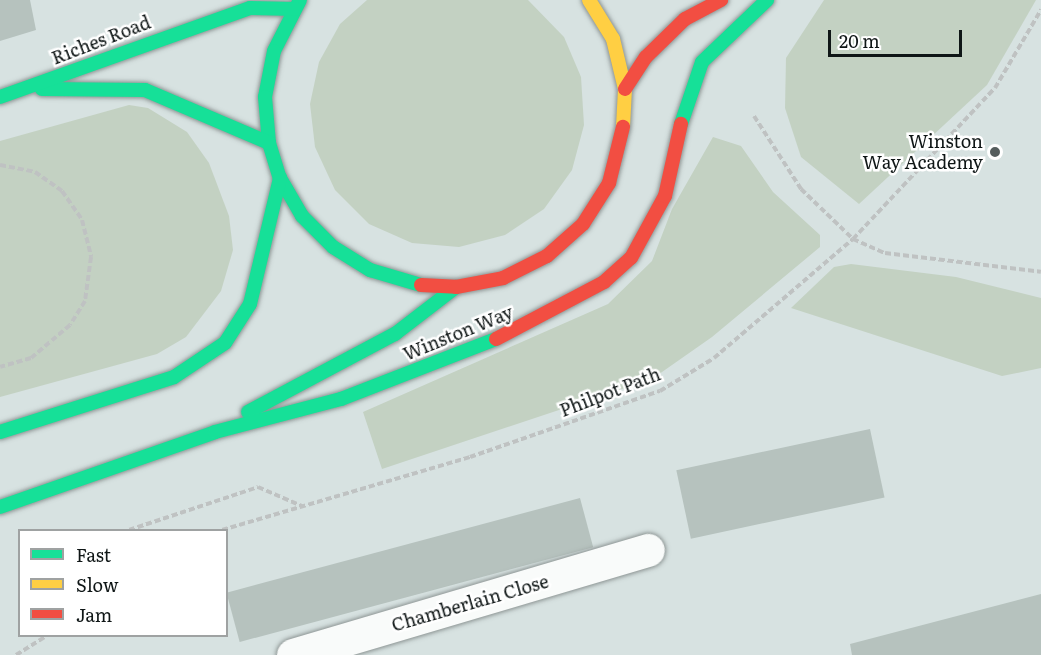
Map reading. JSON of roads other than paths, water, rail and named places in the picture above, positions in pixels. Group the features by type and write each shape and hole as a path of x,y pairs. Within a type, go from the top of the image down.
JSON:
{"main road":[{"path":"297,4 274,51 268,85 269,143 280,178 302,216 342,253 370,270 412,284 456,287 512,274 546,256 583,224 609,183 618,156 625,89 613,39 589,0"},
{"path":"625,89 646,57 685,19 722,0"},
{"name":"Winston Way","path":"0,507 215,432 352,395 500,336 604,282 631,258 665,196 683,112 702,62 767,0"},
{"name":"Riches Road","path":"0,97 250,8 297,4"},
{"name":"Riches Road","path":"26,88 145,90 269,143"},
{"path":"0,432 174,377 225,343 250,304 280,178"},
{"path":"215,432 305,378 395,334 456,287"}],"street":[{"name":"Chamberlain Close","path":"292,655 648,550"}],"place":[{"name":"Winston Way Academy","path":"995,152"}]}
